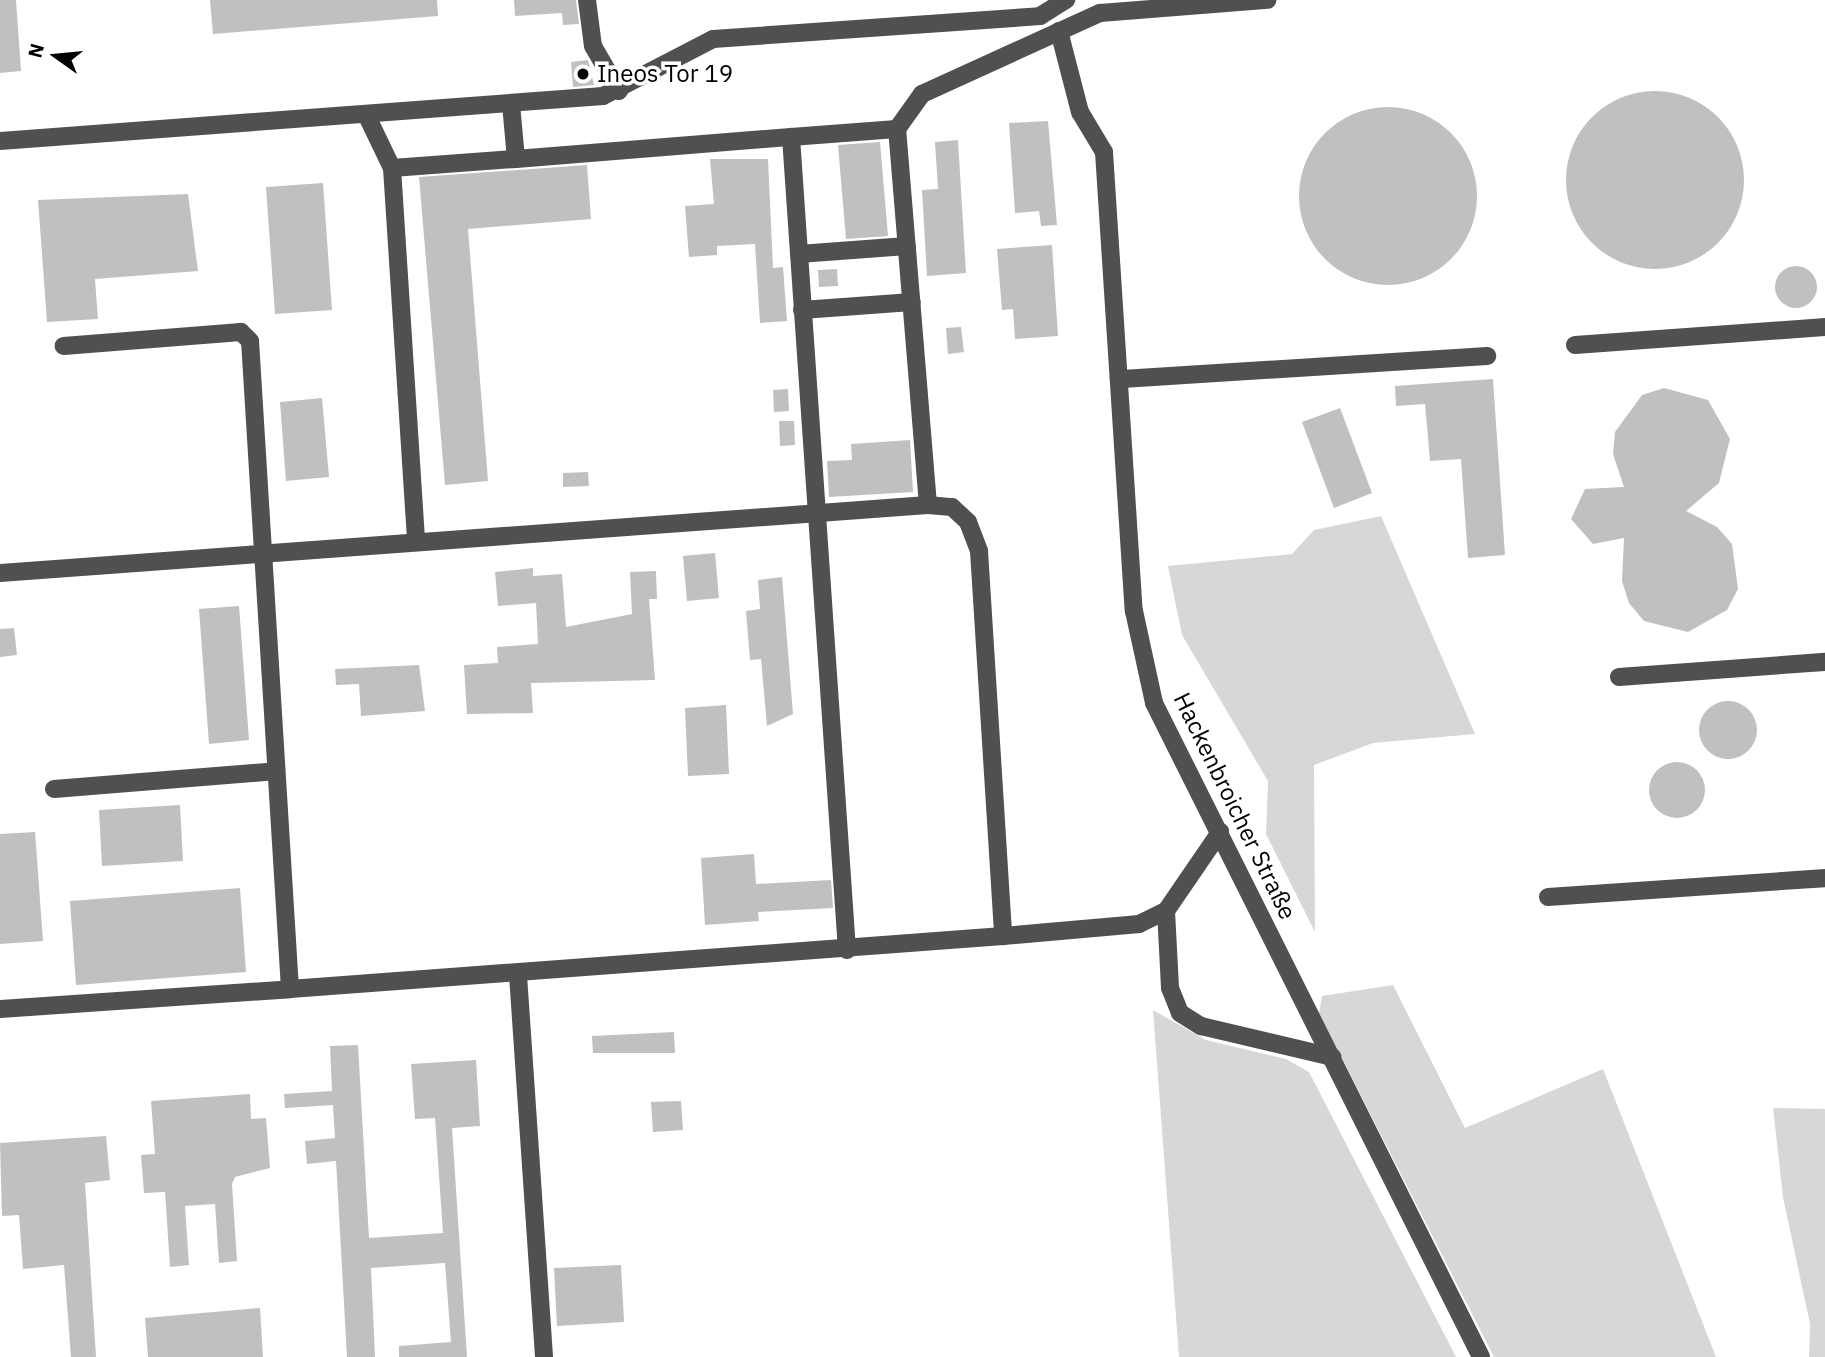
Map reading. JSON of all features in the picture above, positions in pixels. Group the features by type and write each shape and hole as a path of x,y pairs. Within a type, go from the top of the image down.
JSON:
{"lane":[{"path":"587,0 597,57 619,91"},
{"path":"0,141 584,98 619,91 713,39 1040,16 1066,0"},
{"path":"928,505 897,129 922,94 1100,13 1267,0"},
{"name":"Hackenbroicher Straße","path":"1059,32 1080,112 1104,152 1142,664 1171,740 1220,832 1481,1357"},
{"path":"511,104 516,159"},
{"path":"366,114 392,168 416,542"},
{"path":"392,168 897,129"},
{"path":"790,137 848,950"},
{"path":"799,254 907,246"},
{"path":"802,310 912,302"},
{"path":"1575,345 1825,327"},
{"path":"64,346 240,332 250,341 290,989"},
{"path":"1122,379 1488,356"},
{"path":"0,573 928,505 960,514 979,551 1003,936"},
{"path":"1619,677 1825,662"},
{"path":"54,789 276,771"},
{"path":"0,1009 517,975 848,950 1139,924 1166,911 1220,832"},
{"path":"1548,898 1825,878"},
{"path":"1166,911 1170,988 1180,1013 1201,1026 1332,1058"},
{"path":"517,975 544,1357"}],"shaded area":[{"path":"1381,516 1475,734 1373,743 1314,765 1315,932 1266,834 1268,781 1182,635 1168,566 1292,554 1314,530"},
{"path":"1393,985 1465,1128 1603,1069 1716,1357 1494,1357 1319,1013 1322,996"},
{"path":"1153,1010 1206,1040 1286,1059 1309,1072 1456,1357 1179,1357"},
{"path":"1773,1108 1825,1109 1825,1357 1809,1357 1810,1324 1783,1197"}],"building":[{"path":"0,0 16,0 21,71 0,73"},
{"path":"210,0 437,0 438,16 213,34"},
{"path":"514,0 576,0 579,24 563,25 562,13 515,16"},
{"name":"Ineos Tor 19","path":"588,60 594,85 573,87 571,62"},
{"path":"1655,91 1689,98 1718,117 1737,146 1744,180 1737,214 1718,243 1689,262 1655,269 1621,262 1592,243 1573,214 1566,180 1573,146 1592,117 1621,98"},
{"path":"1388,107 1422,114 1451,133 1470,162 1477,196 1470,230 1451,259 1422,278 1388,285 1354,278 1325,259 1306,230 1299,196 1306,162 1325,133 1354,114"},
{"path":"1048,121 1057,225 1041,226 1039,211 1015,213 1009,123"},
{"path":"958,140 966,273 927,276 922,190 938,189 935,142"},
{"path":"880,142 888,236 846,239 838,145"},
{"path":"710,159 768,159 773,268 783,267 787,321 760,323 755,244 717,246 717,255 689,257 685,206 714,204"},
{"path":"587,165 591,219 468,229 488,481 445,485 419,177"},
{"path":"323,183 332,310 275,314 266,187"},
{"path":"188,194 198,271 95,279 98,319 47,322 38,200"},
{"path":"1052,245 1058,336 1015,339 1013,309 1002,310 997,249"},
{"path":"1796,266 1811,272 1817,287 1811,302 1796,308 1781,302 1775,287 1781,272"},
{"path":"837,269 838,286 819,287 818,270"},
{"path":"961,327 964,352 948,354 946,328"},
{"path":"1493,379 1505,555 1468,558 1461,459 1430,461 1425,404 1396,406 1395,386"},
{"path":"1664,388 1708,400 1730,439 1719,483 1686,511 1717,527 1732,544 1738,589 1727,610 1688,632 1644,621 1629,603 1622,581 1624,538 1593,544 1571,519 1585,489 1624,487 1613,454 1615,432 1642,395"},
{"path":"788,389 789,411 774,412 773,390"},
{"path":"322,398 329,477 286,481 280,402"},
{"path":"1340,408 1372,493 1334,508 1302,422"},
{"path":"779,421 794,421 795,445 780,446"},
{"path":"910,440 913,492 829,497 827,461 852,460 851,444"},
{"path":"588,472 589,486 563,487 563,473"},
{"path":"715,553 719,598 687,601 683,556"},
{"path":"533,568 533,576 562,574 566,627 632,614 630,572 656,571 657,599 649,599 655,680 531,683 533,713 467,714 464,665 498,663 497,647 538,644 536,603 498,606 495,572"},
{"path":"782,577 793,714 767,726 761,659 750,660 746,611 760,609 758,580"},
{"path":"239,606 249,740 209,744 199,609"},
{"path":"14,628 17,655 0,657 0,629"},
{"path":"419,665 425,711 361,716 359,684 336,685 335,669"},
{"path":"1728,701 1744,706 1752,714 1757,730 1752,746 1744,754 1728,759 1712,754 1704,746 1699,730 1704,714 1712,706"},
{"path":"726,705 729,774 688,776 685,708"},
{"path":"1671,762 1683,762 1693,766 1701,774 1705,790 1701,806 1693,814 1683,818 1671,818 1661,814 1653,806 1649,796 1649,784 1653,774 1661,766"},
{"path":"180,805 183,861 102,866 99,810"},
{"path":"35,832 43,941 0,944 0,834"},
{"path":"754,854 756,884 831,880 833,908 758,912 759,921 705,925 701,858"},
{"path":"240,888 246,972 76,985 70,901"},
{"path":"674,1032 675,1053 593,1053 592,1036"},
{"path":"358,1045 369,1238 443,1233 435,1118 415,1119 411,1064 476,1060 480,1126 452,1128 467,1357 399,1357 399,1346 451,1342 445,1263 371,1268 375,1357 347,1357 336,1161 307,1164 305,1141 335,1138 333,1105 285,1108 284,1094 332,1091 330,1046"},
{"path":"250,1094 251,1119 266,1118 270,1168 235,1177 232,1184 237,1261 219,1263 215,1204 185,1206 189,1265 170,1267 165,1192 144,1193 141,1155 155,1154 151,1101"},
{"path":"681,1101 683,1130 653,1132 651,1102"},
{"path":"106,1136 110,1180 85,1183 96,1357 71,1357 64,1265 23,1269 19,1215 2,1216 0,1143"},
{"path":"621,1265 624,1322 557,1326 554,1268"},
{"path":"260,1308 263,1357 148,1357 145,1318"}],"place":[{"name":"Ineos Tor 19","path":"583,74"}]}
